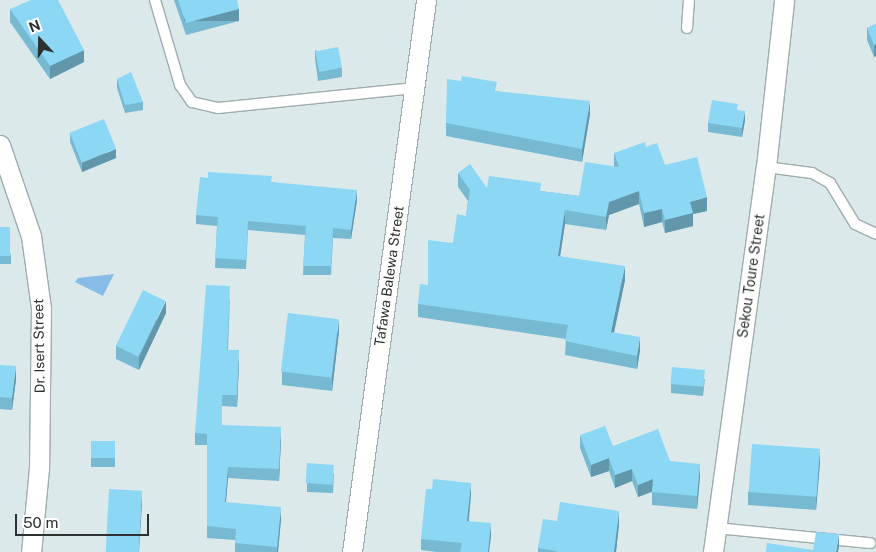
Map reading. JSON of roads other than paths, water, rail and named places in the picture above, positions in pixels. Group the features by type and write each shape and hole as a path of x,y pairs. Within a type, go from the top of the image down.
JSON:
{"street":[{"name":"Tafawa Balewa Street","path":"352,552 426,0"},
{"name":"Sekou Toure Street","path":"713,552 766,166 784,0"},
{"name":"Dr. Isert Street","path":"0,145 31,236 41,308 39,468 32,552"}],"lane":[{"path":"156,0 180,85 192,102 218,108 415,88"},
{"path":"687,28 689,0"},
{"path":"766,166 812,173 830,183 855,224 876,234"},
{"path":"716,528 870,544"}],"water":[{"path":"114,274 103,296 75,282 78,278"}]}
